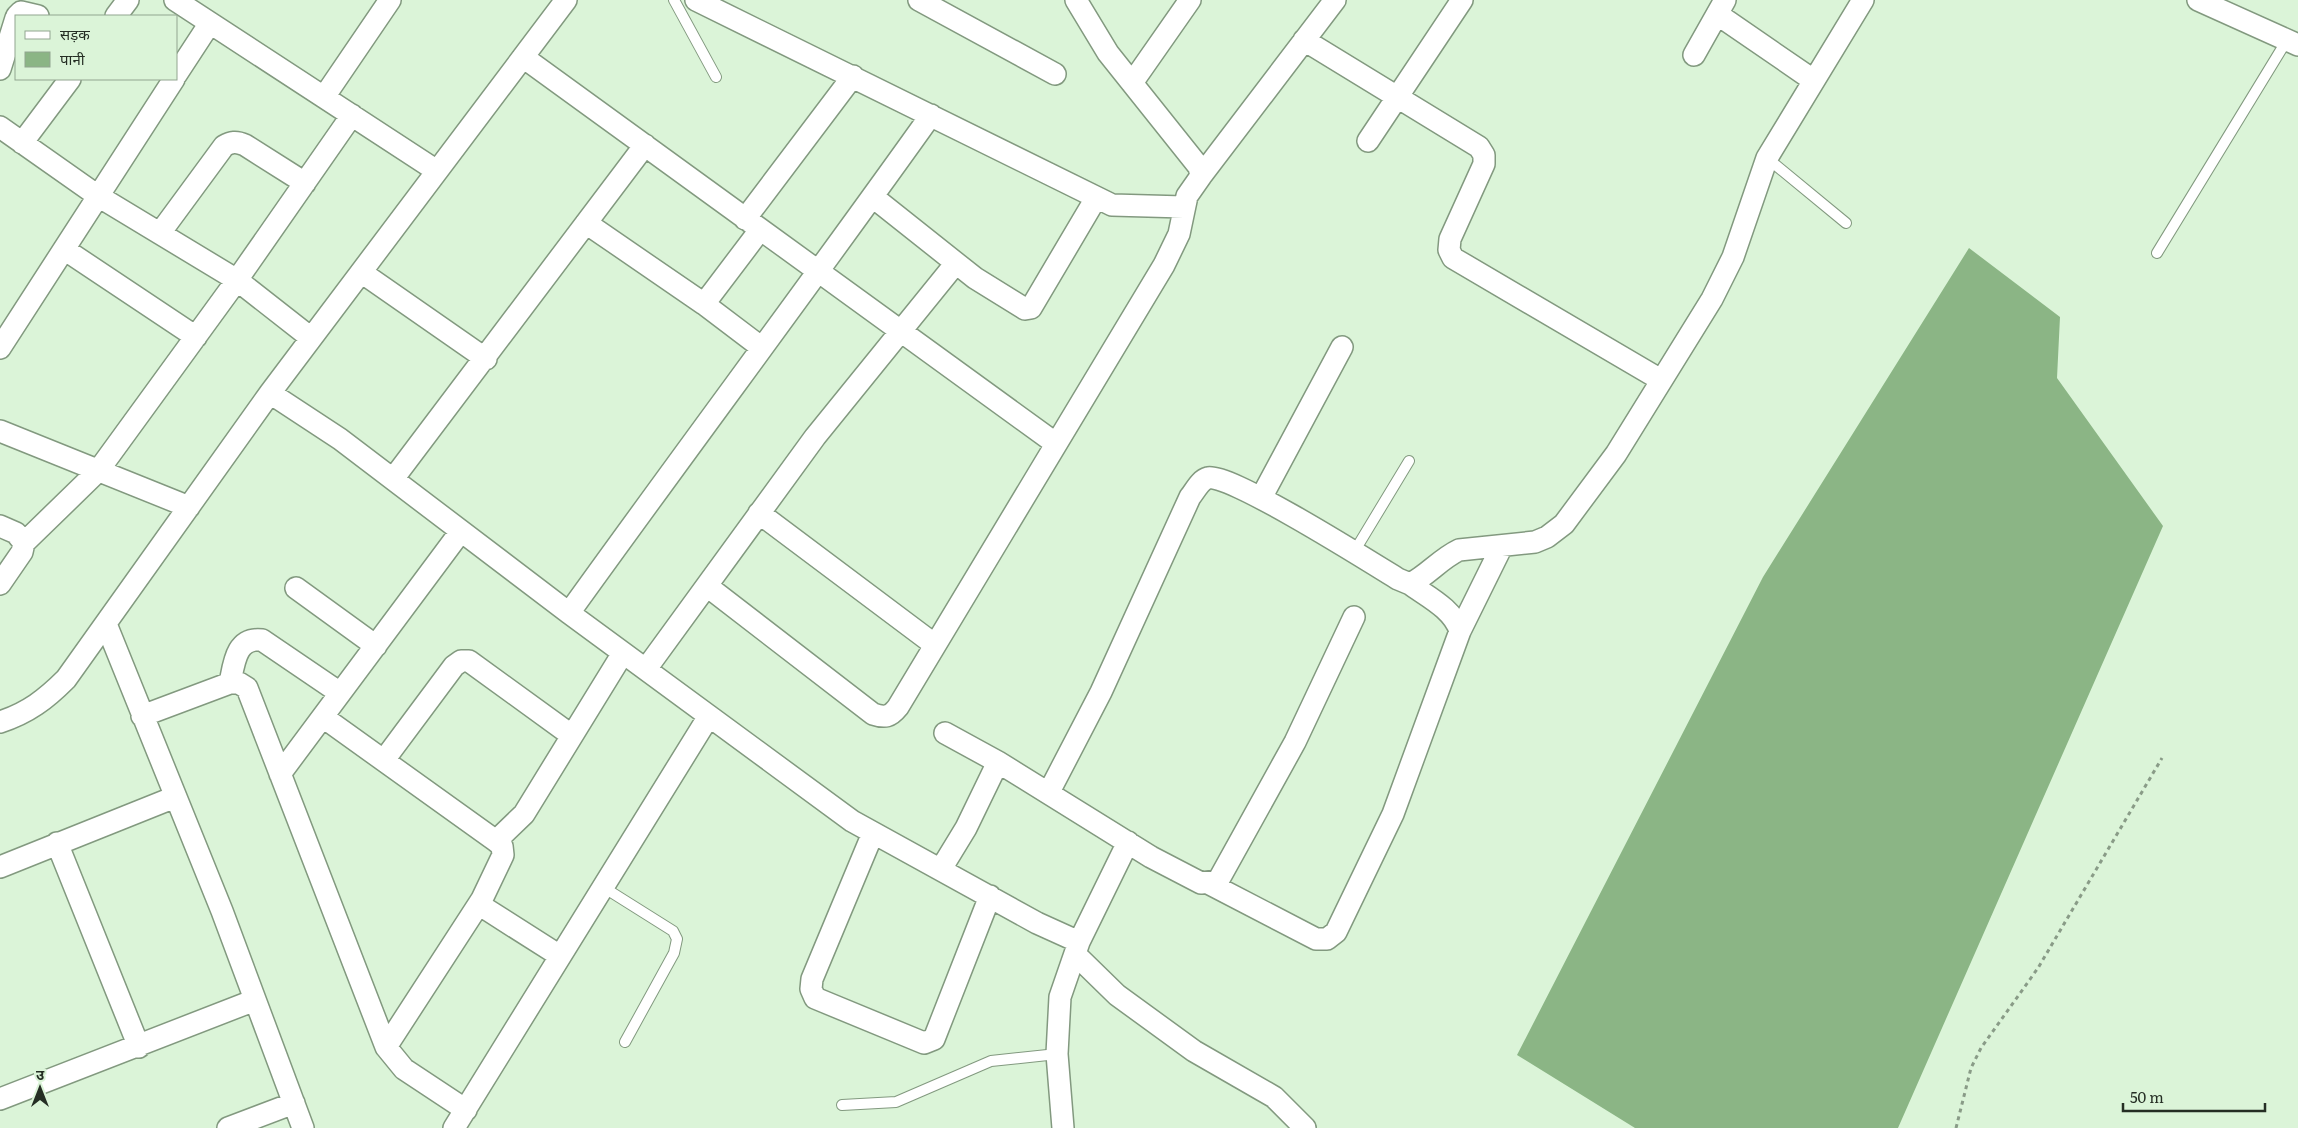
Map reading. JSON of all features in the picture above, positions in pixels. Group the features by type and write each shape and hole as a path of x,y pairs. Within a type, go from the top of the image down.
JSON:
{"street":[{"path":"117,15 128,0"},
{"path":"176,0 437,171"},
{"path":"324,97 390,0"},
{"path":"0,722 16,717 42,703 66,680 270,393 566,0"},
{"path":"696,0 1112,205 1192,190 1335,0"},
{"path":"919,0 1055,74"},
{"path":"706,586 873,714 883,718 891,715 898,707 1055,443 1164,265 1179,234 1199,167 1108,53 1076,0"},
{"path":"1132,83 1190,0"},
{"path":"1368,141 1462,0"},
{"path":"1410,584 1420,579 1449,555 1459,550 1535,542 1547,537 1564,524 1616,454 1712,299 1733,257 1767,158 1863,0"},
{"path":"2198,0 2292,43"},
{"path":"1694,56 1721,7 1813,80"},
{"path":"19,15 21,12 34,15"},
{"path":"0,69 15,23"},
{"path":"178,72 210,23"},
{"path":"1304,40 1479,147 1484,155 1484,164 1450,239 1449,250 1453,258 1661,380"},
{"path":"523,57 899,332 1055,443"},
{"path":"704,304 752,224 853,76"},
{"path":"22,143 69,80"},
{"path":"0,348 173,80"},
{"path":"0,584 22,552 24,543 98,471 237,280 352,115"},
{"path":"569,613 931,115"},
{"path":"0,127 98,196 237,280 311,338"},
{"path":"160,233 224,146 230,142 238,142 244,145 304,183"},
{"path":"393,480 486,359 644,145"},
{"path":"873,197 956,263 1016,306 1025,309 1031,308 1096,198"},
{"path":"586,223 704,304 762,348"},
{"path":"64,250 196,337"},
{"path":"646,669 815,437 956,263"},
{"path":"361,272 486,359"},
{"path":"1261,498 1342,347"},
{"path":"270,393 340,439 569,613 852,821 1037,922 1077,948 1117,995 1194,1051 1274,1097 1305,1128"},
{"path":"0,431 189,507"},
{"path":"1048,792 1101,692 1190,497 1202,481 1209,477 1220,479 1261,498 1398,579 1410,584 1450,613 1456,620 1460,631"},
{"path":"759,513 935,645"},
{"path":"0,526 16,533 24,543"},
{"path":"280,774 461,531"},
{"path":"945,733 998,762 1128,842 1201,883 1210,884 1316,939 1327,939 1336,932 1393,814 1460,631 1502,546"},
{"path":"296,588 376,646"},
{"path":"1210,884 1218,881 1295,742 1354,618"},
{"path":"106,624 255,1000 303,1128"},
{"path":"230,683 235,656 245,642 253,639 262,640 340,693"},
{"path":"496,841 524,814 623,653"},
{"path":"384,760 454,666 460,662 469,662 571,735"},
{"path":"142,716 230,683 239,683 247,688 386,1047 404,1069 466,1110"},
{"path":"323,716 502,846 503,855 482,899 386,1047"},
{"path":"454,1128 708,716"},
{"path":"941,869 966,828 998,762"},
{"path":"0,866 175,797"},
{"path":"873,833 812,979 811,989 815,998 924,1043 929,1043 934,1039 990,896"},
{"path":"1062,1128 1057,1054 1060,997 1077,948 1128,842"},
{"path":"57,843 139,1047"},
{"path":"482,899 484,907 490,913 560,956"},
{"path":"0,1099 139,1047 255,1000"},
{"path":"228,1128 294,1103"}],"lane":[{"path":"674,0 716,77"},
{"path":"2157,253 2292,43"},
{"path":"1767,158 1846,223"},
{"path":"1354,552 1409,462"},
{"path":"603,887 673,931 677,939 674,953 625,1042"},
{"path":"842,1105 896,1102 991,1061 1057,1054"}],"path":[{"path":"1956,1128 1971,1068 1980,1048 2038,968 2162,758"}],"water":[{"path":"1969,248 2060,317 2057,378 2163,526 1898,1128 1635,1128 1517,1055 1763,577"}]}
